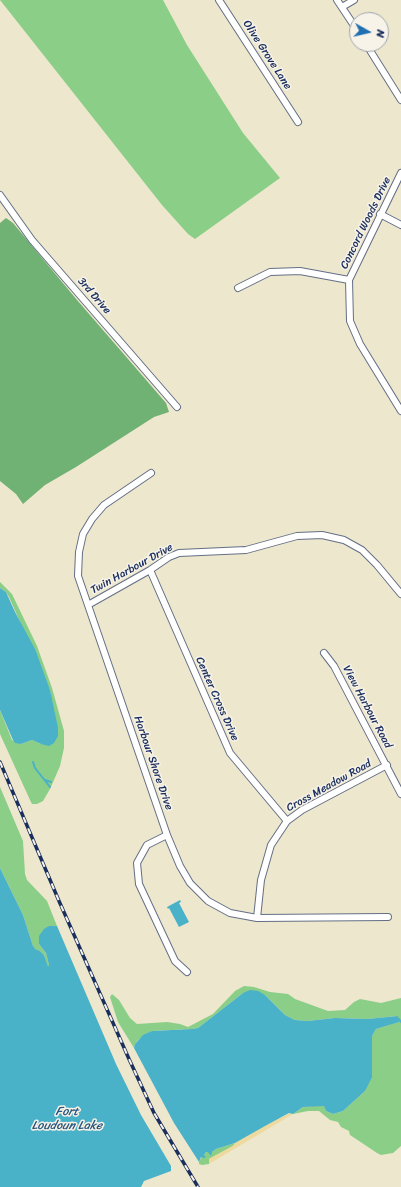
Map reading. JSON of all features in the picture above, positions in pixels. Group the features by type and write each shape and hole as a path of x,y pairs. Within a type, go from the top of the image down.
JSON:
{"street":[{"name":"Olive Grove Lane","path":"219,0 298,122"},
{"path":"337,0 349,18"},
{"path":"342,7 354,0"},
{"path":"371,52 401,100"},
{"name":"Concord Woods Drive","path":"401,174 380,214 350,280 350,321 360,344 401,411"},
{"name":"3rd Drive","path":"0,195 32,240 177,407"},
{"path":"380,214 401,226"},
{"path":"238,288 270,272 300,271 350,280"},
{"name":"Harbour Shore Drive","path":"151,473 104,505 92,519 84,534 79,552 78,576 167,835 180,866 190,883 208,901 230,913 257,918 388,917"},
{"name":"Twin Harbour Drive","path":"88,605 150,570 169,557 179,553 246,550 297,536 322,535 344,540 362,550 377,565 401,594"},
{"name":"Center Cross Drive","path":"150,570 230,753 287,821"},
{"name":"View Harbour Road","path":"324,653 334,666 401,794"},
{"name":"Cross Meadow Road","path":"257,918 261,880 271,845 287,821 302,810 387,765"},
{"path":"167,835 147,845 137,863 139,884 175,961 187,972"}],"green space":[{"path":"0,0 163,0 187,45 243,133 280,178 195,239 188,234 162,205"},
{"path":"6,218 13,223 166,403 169,412 154,417 45,485 23,504 16,494 0,481 0,223"},
{"path":"0,582 12,594 37,646 52,688 64,731 64,748 60,766 43,801 37,804 32,804 0,734 0,710 12,740 21,744 32,740 41,744 51,698 50,690 9,597 6,592 0,588"},
{"path":"0,787 23,841 25,874 27,880 47,901 57,926 49,926 39,944 46,953 49,967 47,967 44,955 40,951 34,949 23,915 0,868"},
{"path":"244,986 254,987 270,992 288,994 295,999 328,1011 345,1010 360,999 381,1003 401,998 401,1146 393,1153 381,1155 350,1135 349,1131 341,1127 338,1122 330,1120 319,1111 308,1111 293,1114 303,1107 324,1105 326,1111 333,1114 343,1111 365,1091 372,1064 372,1036 376,1029 398,1022 398,1016 367,1019 335,1018 307,1021 295,1020 285,1015 265,995 243,993 198,1028 152,1031 138,1040 134,1048 118,1022 110,997 112,994 119,1000 130,1018 137,1024 167,1022 188,1027 213,1014 235,991"},
{"path":"235,1143 233,1146 209,1159 209,1164 199,1164 202,1156 205,1157 204,1155 206,1152 212,1152 216,1149"}],"sand":[{"path":"290,1113 293,1114 209,1164 209,1159"}],"water":[{"path":"0,588 6,592 35,649 50,690 58,728 58,736 54,743 49,746 32,740 21,744 15,743 0,710"},
{"name":"Fort Loudoun Lake","path":"0,868 23,915 33,946 44,955 48,967 49,965 46,953 39,944 39,936 44,929 49,926 57,926 116,1064 141,1115 171,1166 171,1171 144,1181 141,1187 0,1187"},
{"path":"180,900 181,902 179,903 189,922 179,927 169,908 168,909 167,907"},
{"path":"250,990 258,991 265,995 285,1015 295,1020 307,1021 335,1018 367,1019 398,1016 399,1022 376,1029 372,1036 372,1077 365,1091 343,1111 333,1114 326,1111 324,1106 303,1107 293,1114 289,1113 235,1143 216,1149 212,1152 211,1156 208,1152 206,1152 204,1155 206,1157 201,1157 199,1162 174,1123 134,1048 135,1044 143,1035 152,1031 198,1028 243,993"}],"waterway":[{"path":"33,762 35,768 50,787"},
{"path":"45,780 51,782"}],"railway":[{"path":"0,762 59,901 154,1113 198,1187"}]}
